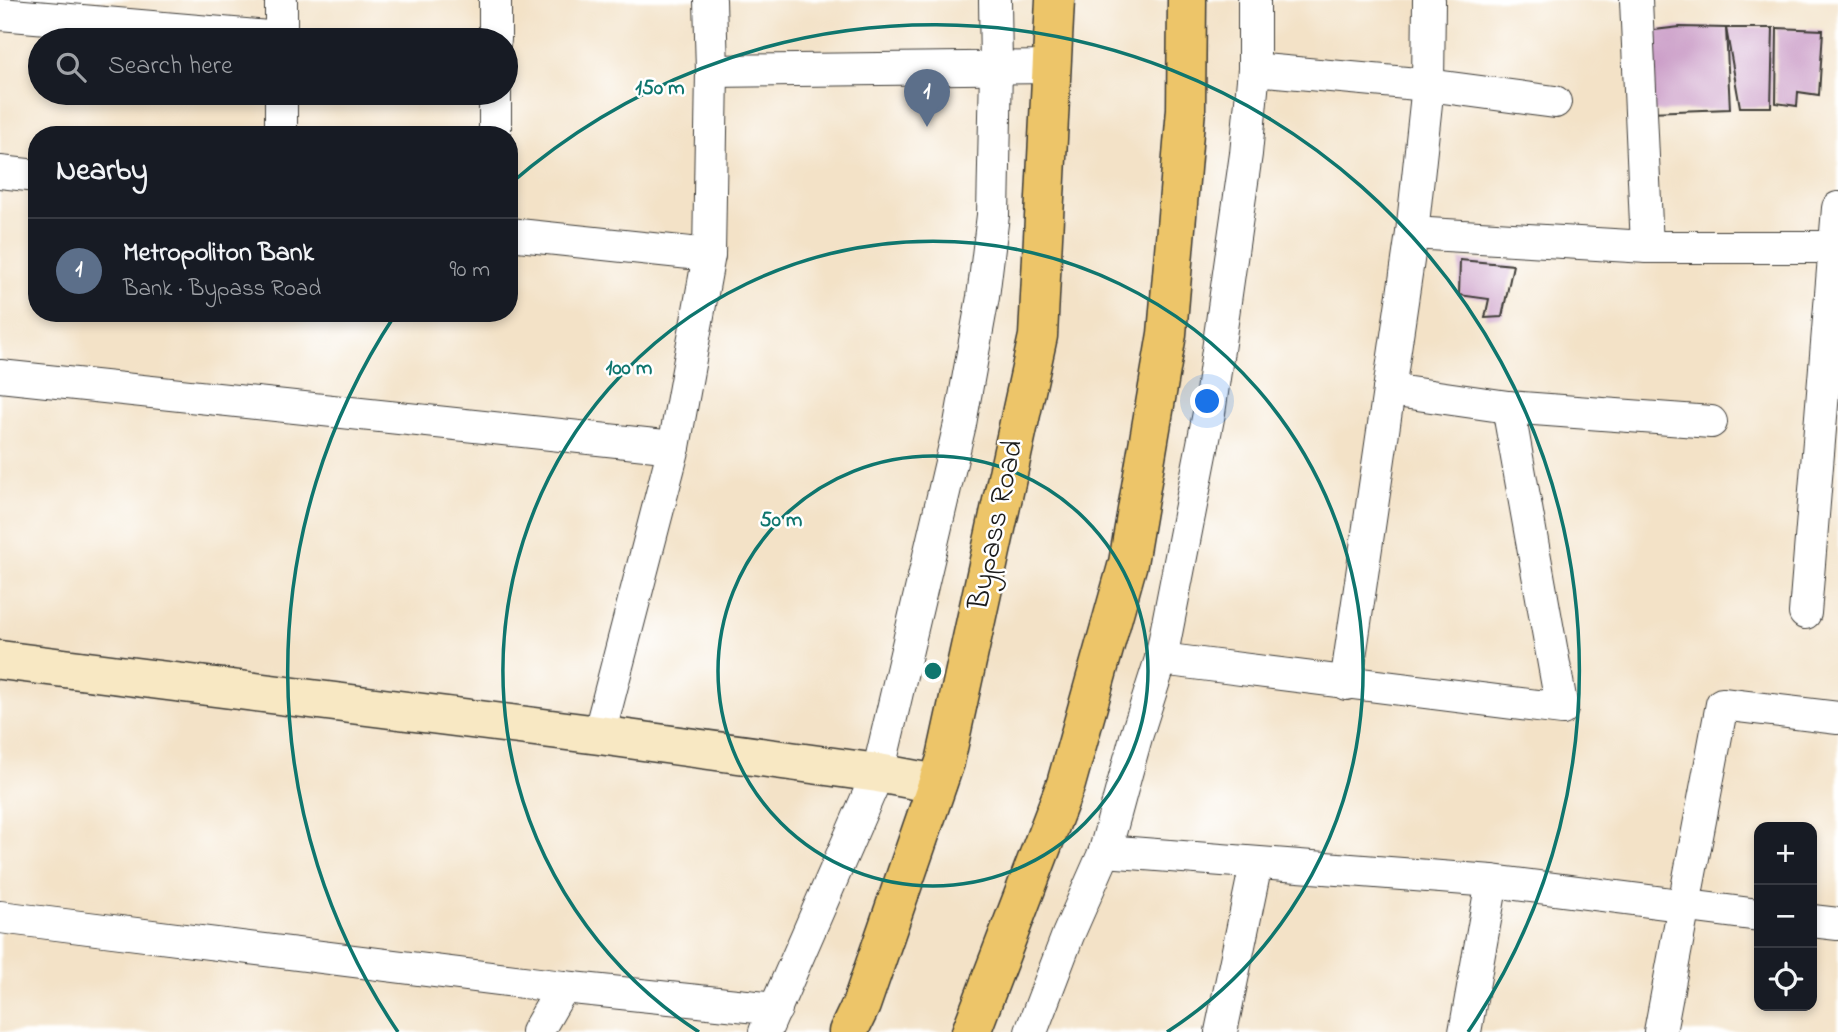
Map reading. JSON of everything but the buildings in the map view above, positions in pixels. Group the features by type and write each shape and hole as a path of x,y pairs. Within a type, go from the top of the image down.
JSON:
{"main road":[{"name":"Bypass Road","path":"848,1032 861,1005 945,762 1038,336 1055,0"},
{"path":"971,1032 1066,784 1128,563 1167,334 1186,109 1187,0"}],"street":[{"path":"281,0 281,28"},
{"path":"495,0 495,28"},
{"path":"599,735 674,447 709,255 712,71 710,0"},
{"path":"0,917 563,987 771,1020 878,773 960,424 983,297 993,215 995,0"},
{"path":"1031,1032 1068,935 1105,851 1136,737 1161,659 1209,413 1246,154 1254,69 1254,0"},
{"path":"1346,684 1412,233 1428,85 1429,0"},
{"path":"1636,0 1647,247"},
{"path":"0,14 157,28"},
{"path":"712,71 1052,67"},
{"path":"1254,69 1428,85 1555,102"},
{"path":"281,105 281,126"},
{"path":"495,105 495,126"},
{"path":"0,172 28,175"},
{"path":"1805,613 1826,511 1838,208"},
{"path":"1412,233 1647,247 1836,247"},
{"path":"518,235 709,255"},
{"path":"0,376 674,447"},
{"path":"1389,390 1508,407 1711,422"},
{"path":"1161,659 1562,709 1508,407"},
{"path":"0,660 599,735 878,773 937,784"},
{"path":"1660,1032 1722,704 1838,718"},
{"path":"1105,851 1492,881 1754,914"},
{"path":"1221,1032 1256,864"},
{"path":"1465,1032 1492,881"},
{"path":"1817,922 1838,924"},
{"path":"537,1032 563,987"}],"place":[{"name":"Metropoliton Bank","path":"927,127"}]}
